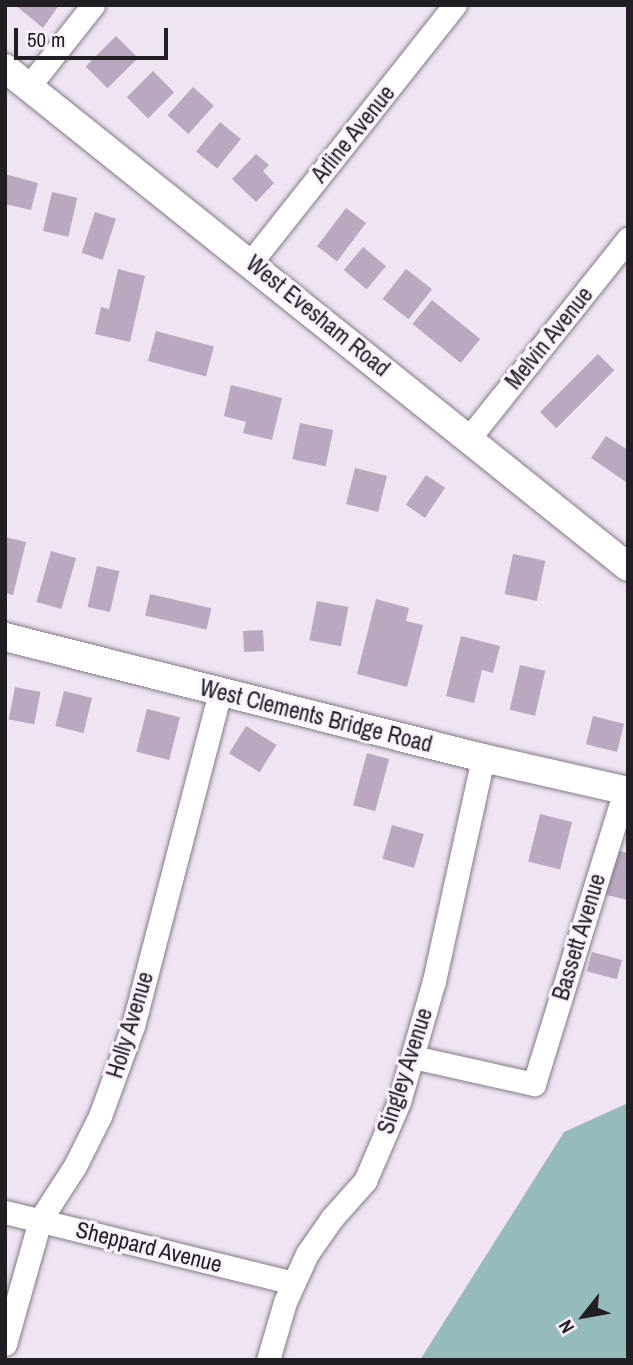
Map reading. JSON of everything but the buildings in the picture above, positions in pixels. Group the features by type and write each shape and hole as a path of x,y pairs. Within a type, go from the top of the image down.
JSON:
{"main road":[{"name":"West Evesham Road","path":"5,68 251,262 628,567"},
{"name":"West Clements Bridge Road","path":"5,637 483,758 626,791"}],"street":[{"path":"29,86 93,5"},
{"name":"Arline Avenue","path":"251,262 455,5"},
{"name":"Melvin Avenue","path":"469,438 628,239"},
{"name":"Holly Avenue","path":"5,1344 40,1220 75,1166 100,1116 133,1026 220,692"},
{"name":"Singley Avenue","path":"268,1360 293,1283 307,1254 332,1218 365,1181 399,1102 434,981 483,758"},
{"name":"Bassett Avenue","path":"413,1057 534,1084 626,791"},
{"name":"Sheppard Avenue","path":"5,1212 293,1283"}],"shaded area":[{"path":"628,1103 628,1352 624,1360 420,1360 564,1132"}]}
